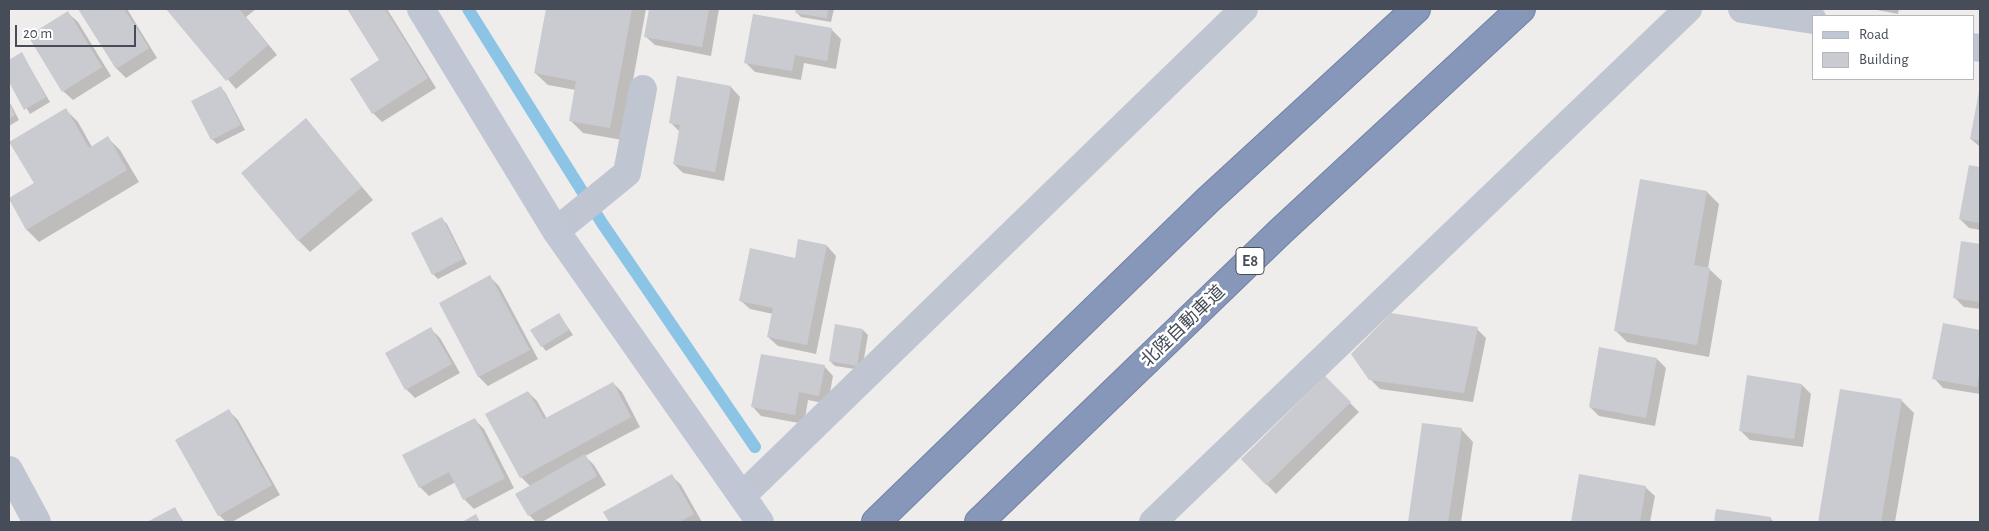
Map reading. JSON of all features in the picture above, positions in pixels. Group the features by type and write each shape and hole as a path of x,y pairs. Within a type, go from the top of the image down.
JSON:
{"highway":[{"path":"876,522 1208,200 1416,9"},
{"name":"北陸自動車道","path":"981,520 1281,231 1521,9"}],"street":[{"path":"421,9 556,231 760,522"},
{"path":"742,496 1244,9"},
{"path":"1153,522 1688,9"},
{"path":"1742,9 1812,20"},
{"path":"556,231 626,173 643,89"},
{"path":"9,470 37,522"}],"building":[{"path":"78,9 124,9 149,48 116,69"},
{"path":"166,9 239,9 268,45 226,81"},
{"path":"347,9 385,9 428,78 372,114 350,79 379,60"},
{"path":"546,9 632,9 610,128 569,121 576,81 534,73"},
{"path":"649,9 709,9 702,47 644,37"},
{"path":"796,9 828,9 827,18 795,13"},
{"path":"68,11 102,67 62,92 28,36"},
{"path":"753,14 832,28 827,61 795,55 792,71 744,63"},
{"path":"22,52 46,97 24,110 9,82 9,60"},
{"path":"677,76 731,86 715,172 673,164 680,125 669,123"},
{"path":"221,86 241,125 211,140 191,101"},
{"path":"1980,92 1980,141 1970,139"},
{"path":"9,103 15,115 9,119"},
{"path":"66,108 89,148 108,136 127,170 26,230 9,198 34,183 9,142"},
{"path":"306,118 362,187 298,241 241,173"},
{"path":"1969,165 1980,167 1980,223 1959,219"},
{"path":"1640,179 1707,191 1694,265 1710,268 1697,345 1614,331"},
{"path":"442,217 463,259 432,275 411,233"},
{"path":"798,239 827,245 807,345 767,337 773,308 739,301 750,248 795,258"},
{"path":"1961,241 1980,244 1980,302 1953,298"},
{"path":"490,275 530,350 478,377 439,303"},
{"path":"559,313 569,330 541,347 530,330"},
{"path":"1391,313 1478,327 1464,393 1369,380 1351,354"},
{"path":"1943,323 1980,330 1980,368 1977,387 1932,379"},
{"path":"835,324 863,329 857,366 829,361"},
{"path":"431,327 452,364 405,390 385,353"},
{"path":"1599,347 1657,358 1646,418 1589,407"},
{"path":"761,354 825,365 819,396 799,392 795,415 751,407"},
{"path":"1747,375 1802,384 1794,439 1739,431"},
{"path":"1325,376 1351,402 1266,485 1241,459"},
{"path":"613,382 631,417 520,478 485,414 528,391 544,419"},
{"path":"1840,389 1902,399 1881,522 1818,522"},
{"path":"229,409 272,485 218,516 175,440"},
{"path":"475,418 505,478 463,500 449,472 419,488 402,455"},
{"path":"1422,423 1462,428 1448,522 1408,522"},
{"path":"585,454 597,476 528,516 515,494"},
{"path":"672,474 694,514 679,522 609,522 603,512"},
{"path":"1579,474 1646,486 1640,522 1571,522"},
{"path":"175,507 183,522 147,522"},
{"path":"1716,509 1771,517 1770,522 1714,522"},
{"path":"476,514 480,522 462,522"}],"waterway":[{"path":"468,9 602,223 755,447"}]}
